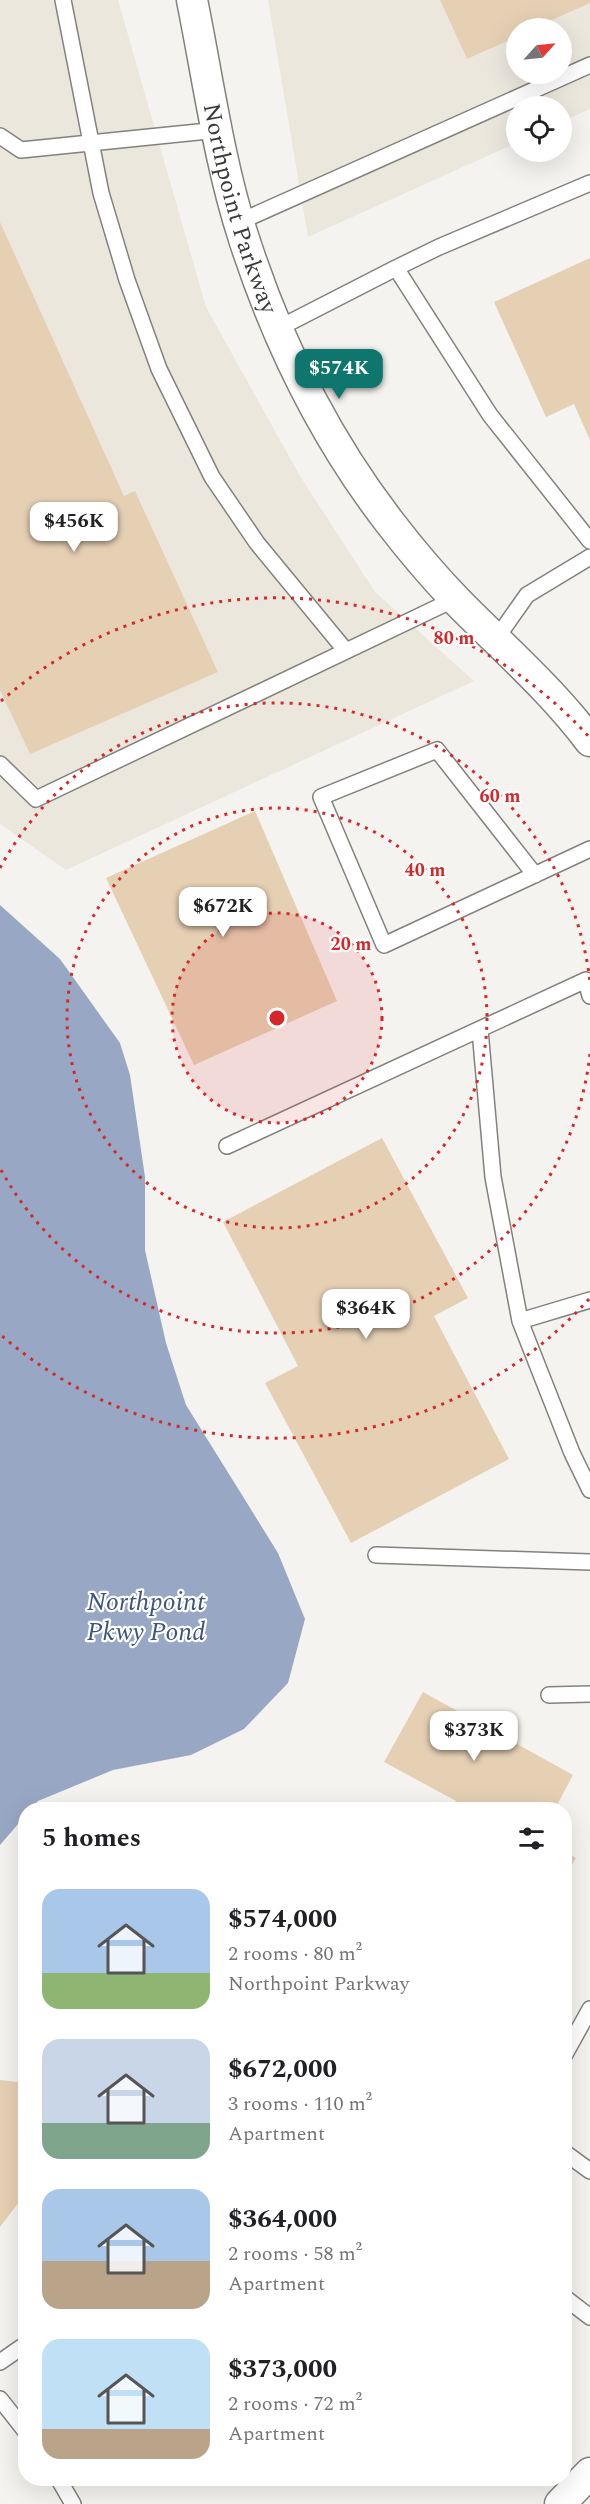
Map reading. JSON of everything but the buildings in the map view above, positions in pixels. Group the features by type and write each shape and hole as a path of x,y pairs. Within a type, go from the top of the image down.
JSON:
{"street":[{"name":"Northpoint Parkway","path":"192,0 239,222 277,329 305,388 353,472 392,525 454,599 496,639 577,724 590,741"},
{"path":"560,2504 590,2473"}],"lane":[{"path":"63,0 101,192 127,280 159,369 212,477 257,543 346,651"},
{"path":"239,222 590,64"},
{"path":"0,136 21,150 218,130"},
{"path":"277,329 439,247 590,183"},
{"path":"396,268 490,415 590,541"},
{"path":"496,639 527,595 590,557"},
{"path":"0,764 36,799 454,599"},
{"path":"535,875 437,750 321,797 384,945 535,875 590,849"},
{"path":"227,1146 586,980 590,996"},
{"path":"480,1030 493,1178 520,1321 572,1453 590,1490"},
{"path":"520,1321 590,1300"},
{"path":"376,1555 590,1562"},
{"path":"549,1695 590,1694"},
{"path":"572,2042 590,2009"},
{"path":"572,2158 590,2171"},
{"path":"572,2303 590,2317"},
{"path":"0,2362 18,2350"},
{"path":"0,2399 18,2422"},
{"path":"62,2486 72,2504"}],"shaded area":[{"path":"0,0 118,0 206,307 300,476 375,592 474,681 66,870 0,824"},
{"path":"268,0 590,0 590,109 572,117 572,96 506,96 506,148 308,237"}],"water":[{"name":"Northpoint Pkwy Pond","path":"0,905 60,959 120,1043 130,1075 145,1177 145,1250 166,1343 186,1405 278,1553 305,1619 288,1683 244,1729 191,1755 113,1770 37,1802 18,1802 18,1824 0,1845"}]}
